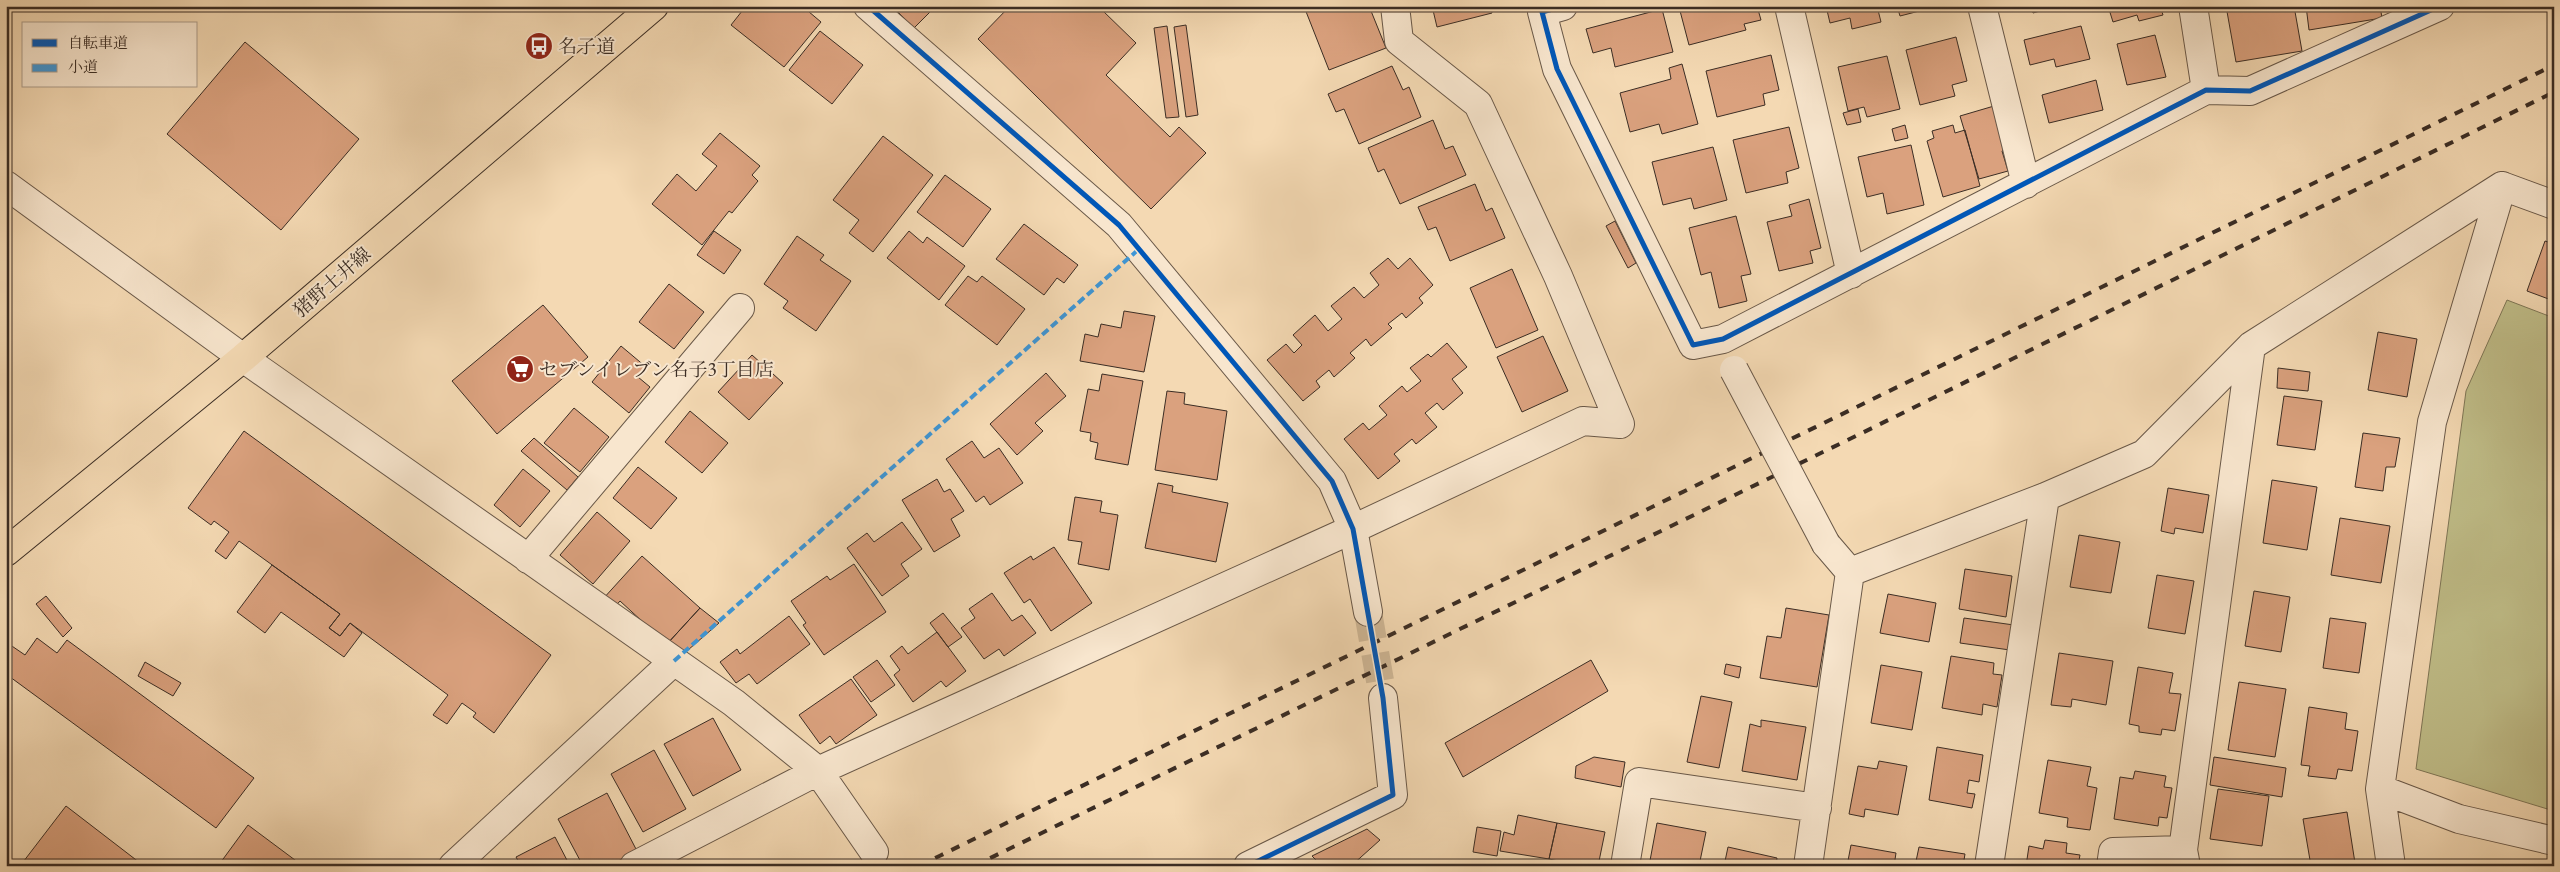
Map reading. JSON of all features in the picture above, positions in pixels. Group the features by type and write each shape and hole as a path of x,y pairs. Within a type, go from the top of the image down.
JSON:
{"main road":[{"name":"猪野土井線","path":"6,552 243,358 654,6"}],"street":[{"path":"868,6 1119,225 1332,481 1353,528 1368,612"},
{"path":"634,866 818,771 1353,528 1583,421 1620,424 1558,276 1478,104 1399,40 1395,6"},
{"path":"1563,6 1542,12 1557,69 1692,345 1723,339 2206,90 2250,91 2400,15 2440,6"},
{"path":"1789,6 1851,274"},
{"path":"1982,6 2026,184"},
{"path":"2193,6 2206,90"},
{"path":"6,185 243,358 734,703 818,771 874,852"},
{"path":"1850,572 2045,497 2144,454 2251,346 2502,186"},
{"path":"2502,186 2554,205"},
{"path":"2391,866 2380,789 2432,422 2502,186"},
{"path":"528,559 740,308"},
{"path":"1723,339 1734,370 1826,544 1850,572 1808,866"},
{"path":"2111,866 2113,852 2184,858 2251,346"},
{"path":"1989,866 2045,497"},
{"path":"453,866 674,661"},
{"path":"1248,866 1393,795 1383,698"},
{"path":"1625,866 1639,782 1817,808"},
{"path":"2380,789 2460,819 2554,840"}],"shaded area":[{"path":"2507,300 2554,318 2554,811 2416,769 2466,391"}],"building":[{"path":"746,6 802,6 821,22 784,67 731,25"},
{"path":"892,6 936,6 914,28"},
{"path":"1010,6 1106,6 1102,10 1136,43 1106,75 1170,137 1179,127 1206,153 1151,209 978,39"},
{"path":"1312,6 1369,6 1386,48 1329,70 1305,9"},
{"path":"1432,6 1491,6 1492,13 1437,27"},
{"path":"1757,6 1761,20 1744,24 1746,30 1689,45 1679,7"},
{"path":"1826,6 1877,6 1881,22 1852,29 1850,18 1830,23"},
{"path":"1897,6 1935,6 1935,7 1900,16"},
{"path":"2031,6 2057,6 2033,13"},
{"path":"2108,6 2160,6 2163,15 2139,21 2137,15 2113,22"},
{"path":"2226,6 2294,6 2302,51 2236,62"},
{"path":"2306,6 2380,6 2382,18 2309,30"},
{"path":"1662,9 1673,52 1615,67 1611,48 1593,53 1586,29"},
{"path":"1186,25 1198,115 1186,117 1174,27"},
{"path":"1167,26 1179,117 1166,118 1154,28"},
{"path":"2081,26 2090,59 2056,67 2054,59 2030,65 2024,40"},
{"path":"820,31 863,65 832,104 789,70"},
{"path":"2155,35 2166,77 2127,85 2117,44"},
{"path":"1956,37 1967,81 1952,85 1955,96 1920,105 1906,50"},
{"path":"245,42 359,139 281,230 167,134"},
{"path":"1771,55 1779,90 1763,94 1765,105 1717,117 1706,71"},
{"path":"1887,56 1900,109 1867,117 1864,107 1848,111 1838,67"},
{"path":"1682,64 1698,124 1662,134 1659,124 1630,132 1620,93 1671,79 1669,68"},
{"path":"1392,66 1403,90 1409,87 1421,117 1359,144 1344,109 1336,112 1328,94"},
{"path":"2096,80 2103,110 2049,123 2042,95"},
{"path":"1994,106 2007,149 2002,151 2008,171 1979,179 1960,116"},
{"path":"1858,109 1861,122 1847,125 1843,113"},
{"path":"1433,120 1445,149 1453,146 1466,175 1400,204 1384,169 1378,172 1368,148"},
{"path":"1905,125 1908,138 1895,141 1892,129"},
{"path":"1953,125 1955,133 1965,130 1980,186 1943,197 1927,141 1934,138 1932,131"},
{"path":"1789,127 1799,168 1786,172 1788,183 1746,193 1733,140"},
{"path":"720,133 760,166 752,175 758,181 732,213 729,211 702,245 652,204 677,174 696,191 717,166 702,154"},
{"path":"883,136 933,175 873,252 849,233 859,220 833,200"},
{"path":"1911,145 1924,205 1887,214 1883,193 1867,197 1858,157"},
{"path":"1713,147 1727,200 1694,209 1691,198 1663,205 1652,162"},
{"path":"945,175 991,209 963,247 917,212"},
{"path":"1475,184 1486,211 1492,208 1505,238 1450,261 1436,227 1428,230 1418,207"},
{"path":"1809,199 1821,248 1810,251 1813,263 1779,271 1767,222 1792,216 1789,205"},
{"path":"1736,216 1751,274 1741,276 1747,301 1719,308 1711,272 1701,275 1689,228"},
{"path":"1615,221 1636,263 1628,268 1606,226"},
{"path":"1024,224 1078,265 1064,283 1057,278 1044,295 996,259"},
{"path":"714,231 741,250 724,274 697,255"},
{"path":"909,231 923,243 927,237 965,266 939,300 887,258"},
{"path":"797,236 824,255 820,260 851,281 816,331 783,308 788,301 764,284"},
{"path":"2545,241 2554,244 2554,301 2527,291"},
{"path":"1388,258 1398,269 1410,258 1433,285 1419,298 1423,303 1406,318 1402,313 1388,324 1392,328 1371,346 1366,339 1350,353 1355,358 1334,377 1329,370 1316,381 1320,387 1303,401 1267,360 1286,344 1294,353 1302,345 1293,335 1315,315 1328,331 1342,319 1331,306 1354,287 1364,298 1379,285 1370,273"},
{"path":"1512,269 1538,330 1496,348 1470,288"},
{"path":"968,276 977,282 982,276 1025,309 997,345 945,305"},
{"path":"669,284 704,312 674,349 639,322"},
{"name":"セブンイレブン名子3丁目店","path":"543,305 588,357 497,434 452,381"},
{"path":"1124,311 1155,316 1144,372 1080,361 1085,334 1098,337 1101,324 1121,328"},
{"path":"2378,332 2417,339 2407,397 2368,390"},
{"path":"1543,336 1568,391 1522,412 1497,357"},
{"path":"1447,343 1467,367 1452,379 1463,393 1443,410 1437,403 1425,413 1437,427 1416,444 1412,439 1394,454 1400,461 1378,479 1344,439 1363,423 1369,430 1387,415 1379,406 1402,386 1407,392 1421,381 1410,368 1428,354 1431,357"},
{"path":"621,346 646,367 638,377 650,387 629,413 592,382"},
{"path":"752,355 783,383 749,420 718,392"},
{"path":"2278,368 2310,372 2308,391 2277,388"},
{"path":"1046,373 1066,396 1035,423 1043,431 1017,455 990,424"},
{"path":"1102,374 1143,381 1128,465 1095,459 1098,443 1090,441 1091,433 1080,431 1088,389 1099,391"},
{"path":"1167,391 1185,393 1184,404 1227,411 1217,480 1155,470"},
{"path":"2284,396 2322,401 2315,450 2277,445"},
{"path":"574,408 609,437 580,472 544,443"},
{"path":"690,411 728,443 702,473 665,442"},
{"path":"244,431 551,655 494,733 473,717 476,713 462,703 447,724 433,715 448,695 350,623 340,636 329,628 340,614 239,541 226,559 215,551 229,532 214,521 211,525 188,508"},
{"path":"2363,433 2400,438 2395,467 2386,467 2383,491 2355,487"},
{"path":"534,438 578,477 567,490 521,451"},
{"path":"972,441 984,458 999,448 1023,483 990,505 984,496 976,502 946,459"},
{"path":"638,467 677,498 651,529 613,498"},
{"path":"523,469 550,491 520,527 494,505"},
{"path":"937,479 944,492 950,489 964,511 951,519 960,536 934,552 902,500"},
{"path":"2272,480 2317,487 2307,550 2263,543"},
{"path":"1158,483 1173,486 1172,492 1228,503 1216,562 1145,548"},
{"path":"2168,488 2209,495 2203,533 2175,528 2174,534 2161,531"},
{"path":"1075,497 1102,501 1100,512 1118,515 1109,570 1078,564 1082,542 1068,540"},
{"path":"597,512 630,541 593,584 560,555"},
{"path":"2340,518 2390,526 2381,583 2331,575"},
{"path":"902,522 922,549 901,564 909,576 882,596 847,548 867,533 874,542"},
{"path":"2079,535 2120,542 2111,593 2070,587"},
{"path":"1054,547 1092,603 1051,631 1030,599 1024,603 1004,573 1031,556 1033,560"},
{"path":"642,556 700,608 667,644 620,601 612,610 602,600"},
{"path":"854,564 886,612 824,655 803,625 806,623 791,601 827,576 830,580"},
{"path":"272,565 340,614 329,628 340,636 350,623 362,633 344,657 281,612 265,633 237,612"},
{"path":"1965,569 2012,576 2006,617 1959,609"},
{"path":"2157,575 2194,581 2185,634 2148,628"},
{"path":"2254,591 2290,597 2281,652 2245,646"},
{"path":"992,593 1012,621 1022,615 1036,633 1004,656 999,649 984,659 961,628 975,618 969,609"},
{"path":"1888,594 1936,603 1929,642 1880,633"},
{"path":"46,596 72,628 63,637 36,604"},
{"path":"700,608 719,623 680,657 667,644"},
{"path":"1786,608 1829,615 1817,687 1760,678 1767,636 1781,638"},
{"path":"943,613 962,637 948,647 930,623"},
{"path":"789,616 810,644 757,684 749,674 736,683 720,662 737,649 740,654"},
{"path":"1964,618 2021,626 2017,651 1960,643"},
{"path":"2330,618 2366,623 2359,673 2323,668"},
{"path":"937,632 966,671 946,687 941,681 913,702 894,675 900,670 890,656 902,646 908,654"},
{"path":"37,638 57,653 67,640 254,778 216,828 6,674 6,642 25,655"},
{"path":"2059,653 2113,661 2106,705 2072,699 2071,707 2051,705"},
{"path":"1951,656 1994,663 1993,674 2002,675 1997,707 1983,704 1982,715 1942,708"},
{"path":"877,660 895,685 871,702 853,677"},
{"path":"1591,660 1608,691 1463,777 1445,743"},
{"path":"145,662 181,683 173,696 138,676"},
{"path":"1726,664 1741,667 1739,678 1724,674"},
{"path":"1881,665 1922,672 1912,730 1871,723"},
{"path":"2138,667 2173,673 2169,693 2181,694 2175,731 2162,729 2161,735 2139,732 2139,726 2129,724"},
{"path":"851,679 877,715 836,744 830,736 820,744 799,715"},
{"path":"2239,682 2286,689 2275,757 2228,750"},
{"path":"1701,696 1732,702 1719,768 1687,762"},
{"path":"2309,707 2347,713 2345,729 2358,731 2352,771 2338,769 2336,779 2308,776 2310,766 2301,765"},
{"path":"713,718 741,770 693,796 664,744"},
{"path":"1761,720 1806,727 1797,780 1742,771 1750,724 1761,727"},
{"path":"1937,747 1983,755 1979,782 1969,780 1967,793 1975,794 1972,808 1929,800"},
{"path":"654,750 686,809 643,832 611,774"},
{"path":"1594,757 1625,762 1621,787 1575,778 1576,766"},
{"path":"2214,757 2286,768 2282,797 2210,785"},
{"path":"2048,760 2091,767 2087,786 2097,788 2090,830 2067,827 2068,818 2039,813"},
{"path":"1879,761 1907,766 1898,815 1865,809 1864,817 1849,814 1858,766 1877,769"},
{"path":"2135,771 2166,776 2164,787 2172,788 2167,818 2159,817 2158,826 2114,819 2120,777 2133,779"},
{"path":"2218,789 2269,796 2262,846 2210,839"},
{"path":"607,793 637,851 609,866 583,866 558,819"},
{"path":"66,806 144,866 20,866"},
{"path":"2347,812 2355,863 2311,866 2303,819"},
{"path":"1518,815 1557,823 1549,859 1500,851 1504,832 1514,835"},
{"path":"1557,823 1605,832 1598,866 1582,866 1549,859"},
{"path":"1657,823 1706,832 1699,866 1649,866"},
{"path":"248,825 303,866 218,866"},
{"path":"1477,827 1501,831 1497,856 1473,852"},
{"path":"1367,829 1380,840 1351,866 1322,866 1312,856"},
{"path":"555,837 570,866 521,866 516,857"},
{"path":"2045,840 2067,843 2066,853 2080,855 2078,866 2026,866 2029,846 2043,849"},
{"path":"1851,845 1896,853 1894,866 1847,866"},
{"path":"1728,847 1777,858 1776,866 1724,866"},
{"path":"1919,847 1965,854 1963,866 1915,866"},
{"path":"2473,862 2473,866 2450,866"}],"tunnel":[{"path":"1368,612 1383,698"}],"railway":[{"path":"919,866 2554,65"},
{"path":"974,866 1862,433 2554,92"}],"marked path":[{"path":"674,661 1139,249"}],"cycle path":[{"path":"868,6 1119,225 1332,481 1353,529 1383,698 1393,795 1248,866"},
{"path":"1563,6 1542,12 1557,69 1693,345 1723,339 2206,90 2250,91 2440,6"}],"place":[{"name":"名子道","path":"539,46"},
{"name":"セブンイレブン名子3丁目店","path":"520,369"}]}
